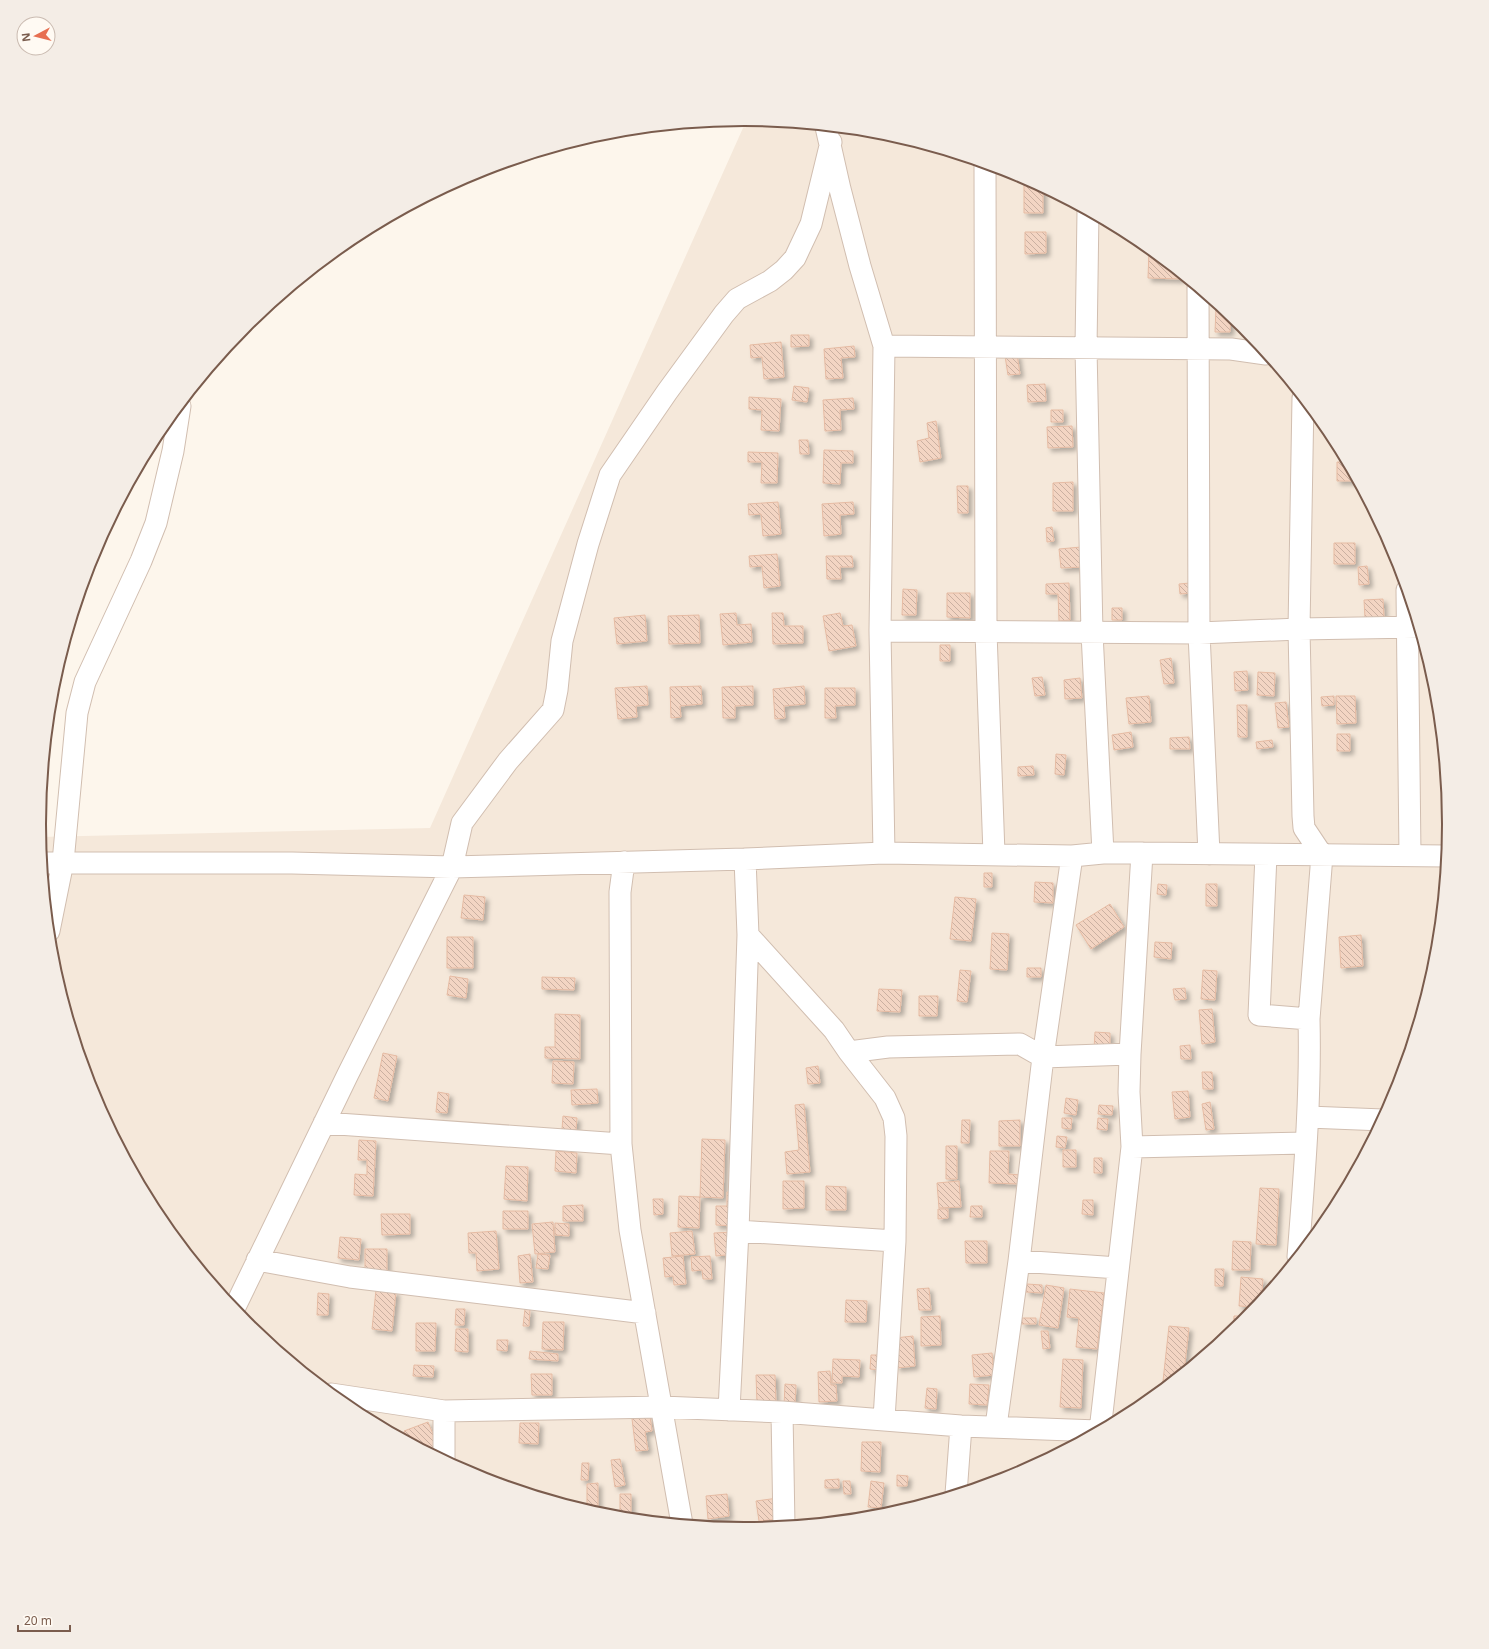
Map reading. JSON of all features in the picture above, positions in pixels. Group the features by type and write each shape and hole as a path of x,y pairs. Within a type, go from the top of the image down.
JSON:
{"street":[{"path":"829,135 840,189 860,266 884,346 880,631 884,853"},
{"path":"237,1303 324,1123 452,867 462,823 508,761 554,710 562,641 588,544 610,475 667,392 724,314 737,299 770,280 784,270 795,258 811,224 829,135"},
{"path":"985,169 986,632 994,854"},
{"path":"1088,217 1086,348 1092,633 1103,853"},
{"path":"1198,293 1199,633 1209,854"},
{"path":"884,346 1231,349 1259,353"},
{"path":"1298,1251 1308,1118 1310,1061 1309,1019 1322,855 1304,828 1299,629 1303,405"},
{"path":"51,903 53,863 77,713 85,682 142,561 156,523 174,451 179,415"},
{"path":"1410,615 1412,627 1410,855"},
{"path":"880,631 1199,633 1412,627"},
{"path":"53,863 292,863 452,867 746,859 884,853 1072,856 1103,853 1442,856"},
{"path":"1100,1426 1132,1147 1129,1092 1130,1054 1142,853"},
{"path":"1266,855 1259,1015 1309,1019"},
{"path":"996,1426 1019,1261 1043,1057 1072,856"},
{"path":"729,1410 738,1231 748,935 746,859"},
{"path":"624,862 620,892 621,1144 630,1230 681,1520"},
{"path":"748,935 834,1030 885,1098 894,1118 896,1136 895,1241 884,1419"},
{"path":"849,1052 888,1047 1020,1044 1043,1057 1130,1054"},
{"path":"1308,1118 1377,1120"},
{"path":"324,1123 621,1144"},
{"path":"1132,1147 1306,1144"},
{"path":"738,1231 895,1241"},
{"path":"257,1260 350,1276 645,1313"},
{"path":"1019,1261 1118,1268"},
{"path":"343,1396 444,1412 662,1407 782,1412 961,1426 996,1426 1091,1431"},
{"path":"444,1412 444,1455"},
{"path":"782,1412 784,1522"},
{"path":"956,1490 961,1426"}],"shaded area":[{"path":"744,126 790,127 881,139 969,163 1012,179 1053,198 1094,220 1133,244 1170,270 1205,299 1270,364 1299,399 1325,436 1349,475 1371,516 1390,557 1406,600 1419,644 1430,688 1442,779 1442,870 1437,916 1430,961 1406,1049 1390,1092 1371,1133 1349,1174 1325,1213 1299,1250 1270,1285 1205,1350 1170,1379 1133,1405 1094,1429 1053,1451 1012,1470 969,1486 925,1499 881,1510 790,1522 699,1522 608,1510 520,1486 477,1470 436,1451 395,1429 356,1405 319,1379 284,1350 219,1285 190,1250 164,1213 140,1174 118,1133 99,1092 83,1049 59,961 47,870 46,837 430,828"}],"building":[{"path":"1024,185 1043,193 1043,213 1024,213"},
{"path":"1025,232 1046,232 1046,253 1025,254"},
{"path":"1149,255 1181,279 1148,278"},
{"path":"1216,310 1231,324 1230,332 1215,332"},
{"path":"791,335 809,335 809,346 791,347"},
{"path":"781,342 784,377 764,379 762,357 751,358 750,345"},
{"path":"854,346 855,357 841,358 843,378 826,379 824,349"},
{"path":"1017,354 1020,374 1008,375 1005,356"},
{"path":"1045,384 1046,401 1028,402 1027,385"},
{"path":"794,386 809,388 807,402 792,400"},
{"path":"749,397 781,399 779,431 761,430 762,410 749,409"},
{"path":"853,398 854,409 840,410 841,430 825,431 823,400"},
{"path":"1051,410 1063,410 1063,422 1051,422"},
{"path":"936,421 941,458 920,462 917,441 929,438 927,423"},
{"path":"1072,426 1073,447 1048,448 1047,427"},
{"path":"799,440 808,440 809,454 800,454"},
{"path":"824,450 853,451 853,463 841,463 840,484 823,483"},
{"path":"748,452 778,453 777,483 761,483 762,462 748,462"},
{"path":"1337,462 1341,462 1352,481 1337,481"},
{"path":"1073,482 1073,511 1053,511 1053,483"},
{"path":"957,486 968,486 968,513 958,513"},
{"path":"778,502 781,534 763,536 761,514 749,515 748,504"},
{"path":"853,502 854,514 840,515 841,534 824,536 822,504"},
{"path":"1052,527 1054,541 1047,542 1046,528"},
{"path":"1334,543 1355,543 1355,564 1334,564"},
{"path":"1081,547 1083,567 1061,568 1059,549"},
{"path":"777,554 780,586 764,588 762,566 750,567 749,556"},
{"path":"826,556 852,556 853,567 840,567 841,579 827,579"},
{"path":"1367,566 1369,584 1359,585 1358,567"},
{"path":"1069,583 1070,620 1059,621 1058,594 1046,594 1046,584"},
{"path":"1190,583 1192,593 1180,594 1179,584"},
{"path":"903,589 917,590 916,615 902,615"},
{"path":"947,593 970,593 970,618 947,617"},
{"path":"1383,599 1384,617 1365,618 1364,600"},
{"path":"1112,608 1122,608 1122,620 1112,620"},
{"path":"736,613 737,625 751,624 752,642 723,645 720,614"},
{"path":"772,613 783,613 784,626 803,626 803,643 773,644"},
{"path":"840,613 843,626 852,625 856,646 829,651 823,616"},
{"path":"645,615 647,641 617,644 614,618"},
{"path":"699,615 700,643 669,644 668,616"},
{"path":"940,645 950,645 950,661 940,661"},
{"path":"1171,658 1174,683 1164,684 1160,660"},
{"path":"1247,671 1248,690 1235,691 1234,672"},
{"path":"1258,672 1275,673 1274,696 1257,695"},
{"path":"1042,677 1045,695 1035,696 1032,678"},
{"path":"1080,678 1082,698 1065,699 1064,680"},
{"path":"647,686 648,705 636,706 637,717 618,719 615,688"},
{"path":"701,686 702,704 680,706 681,717 671,718 670,687"},
{"path":"753,686 753,705 735,706 735,718 723,718 722,687"},
{"path":"804,686 805,704 784,706 785,718 775,719 773,689"},
{"path":"825,688 855,688 855,705 835,706 836,718 825,718"},
{"path":"1149,696 1151,722 1129,724 1126,698"},
{"path":"1334,696 1334,705 1322,706 1321,697"},
{"path":"1336,696 1355,696 1356,723 1337,724"},
{"path":"1286,702 1289,727 1278,728 1275,703"},
{"path":"1237,705 1247,705 1247,737 1238,737"},
{"path":"1131,732 1133,747 1114,750 1112,735"},
{"path":"1337,734 1350,734 1350,751 1337,751"},
{"path":"1189,737 1190,749 1170,749 1170,738"},
{"path":"1272,740 1273,747 1257,749 1256,742"},
{"path":"1056,754 1066,755 1064,775 1055,774"},
{"path":"1033,766 1034,775 1018,776 1018,767"},
{"path":"984,873 992,873 992,887 984,887"},
{"path":"1035,882 1053,883 1053,903 1034,902"},
{"path":"1158,884 1167,885 1166,895 1157,894"},
{"path":"1206,884 1217,884 1217,906 1206,906"},
{"path":"464,895 485,897 483,920 461,918"},
{"path":"955,897 976,899 971,941 950,939"},
{"path":"1110,904 1124,927 1091,949 1076,925"},
{"path":"992,933 1009,934 1007,970 990,969"},
{"path":"1361,935 1363,966 1341,968 1339,937"},
{"path":"447,937 473,937 473,968 447,968"},
{"path":"1155,942 1172,943 1171,959 1154,957"},
{"path":"1027,968 1041,968 1041,977 1027,977"},
{"path":"960,970 971,971 967,1002 957,1001"},
{"path":"1203,970 1217,971 1215,1000 1201,999"},
{"path":"450,976 468,979 466,998 447,995"},
{"path":"542,977 575,978 574,990 542,989"},
{"path":"1185,988 1186,999 1175,1000 1173,989"},
{"path":"879,989 902,990 900,1012 877,1011"},
{"path":"919,996 938,996 937,1016 919,1016"},
{"path":"1212,1009 1215,1042 1202,1044 1199,1010"},
{"path":"555,1014 580,1015 580,1059 545,1058 545,1047 555,1047"},
{"path":"1095,1032 1110,1033 1110,1050 1094,1049"},
{"path":"1190,1045 1191,1059 1181,1059 1180,1046"},
{"path":"383,1053 397,1056 388,1101 374,1098"},
{"path":"553,1061 574,1062 573,1084 552,1083"},
{"path":"818,1066 820,1083 808,1084 806,1068"},
{"path":"1202,1072 1212,1072 1213,1089 1203,1089"},
{"path":"597,1089 598,1103 572,1105 571,1090"},
{"path":"1188,1091 1190,1117 1175,1119 1172,1092"},
{"path":"438,1092 449,1094 447,1113 436,1112"},
{"path":"1066,1098 1078,1100 1076,1115 1064,1113"},
{"path":"1210,1102 1214,1129 1206,1130 1202,1104"},
{"path":"804,1104 810,1172 787,1174 785,1152 799,1150 795,1105"},
{"path":"1099,1105 1113,1106 1112,1115 1098,1114"},
{"path":"563,1116 577,1118 576,1130 562,1129"},
{"path":"1062,1118 1072,1118 1071,1129 1062,1128"},
{"path":"1098,1118 1108,1119 1107,1130 1097,1129"},
{"path":"962,1120 970,1120 969,1143 961,1143"},
{"path":"1020,1120 1020,1146 999,1146 999,1121"},
{"path":"1057,1136 1067,1137 1065,1148 1056,1147"},
{"path":"702,1139 725,1140 723,1198 700,1197"},
{"path":"359,1140 376,1141 373,1196 354,1195 355,1174 367,1175 367,1160 358,1160"},
{"path":"946,1146 957,1146 957,1179 946,1179"},
{"path":"1063,1150 1076,1150 1076,1167 1063,1167"},
{"path":"556,1151 577,1153 576,1173 555,1171"},
{"path":"990,1151 1009,1151 1008,1174 1021,1175 1021,1184 989,1183"},
{"path":"1094,1158 1102,1158 1102,1173 1094,1173"},
{"path":"506,1166 528,1167 527,1201 504,1199"},
{"path":"783,1181 804,1181 804,1208 783,1209"},
{"path":"959,1181 961,1207 939,1208 937,1183"},
{"path":"826,1186 846,1187 846,1210 826,1210"},
{"path":"1260,1188 1279,1189 1276,1245 1256,1244"},
{"path":"727,1192 735,1192 735,1226 716,1225 716,1206 727,1206"},
{"path":"679,1196 700,1197 699,1228 678,1227"},
{"path":"653,1199 663,1199 663,1214 654,1215"},
{"path":"1083,1200 1093,1200 1093,1215 1082,1214"},
{"path":"583,1205 583,1221 563,1221 563,1206"},
{"path":"971,1206 982,1206 982,1217 970,1217"},
{"path":"938,1209 948,1209 948,1218 938,1219"},
{"path":"503,1211 528,1211 528,1229 503,1229"},
{"path":"381,1214 410,1214 410,1234 382,1235"},
{"path":"553,1222 555,1252 535,1254 532,1224"},
{"path":"555,1223 569,1224 569,1236 555,1235"},
{"path":"496,1231 499,1269 477,1271 476,1253 469,1253 468,1233"},
{"path":"692,1231 695,1254 672,1256 670,1233"},
{"path":"733,1232 735,1254 716,1256 714,1233"},
{"path":"340,1237 361,1239 359,1260 338,1258"},
{"path":"965,1241 987,1241 987,1263 966,1263"},
{"path":"1233,1241 1251,1242 1250,1270 1232,1270"},
{"path":"365,1249 387,1249 387,1272 365,1272"},
{"path":"530,1254 533,1282 520,1283 518,1256"},
{"path":"538,1254 550,1255 548,1269 536,1268"},
{"path":"683,1256 686,1284 674,1285 673,1276 665,1277 663,1258"},
{"path":"710,1256 712,1279 703,1279 702,1270 692,1271 691,1257"},
{"path":"1215,1269 1224,1269 1223,1286 1215,1286"},
{"path":"1241,1277 1263,1279 1262,1294 1249,1307 1239,1306"},
{"path":"1027,1284 1042,1285 1042,1293 1026,1292"},
{"path":"1046,1285 1064,1288 1058,1328 1039,1325"},
{"path":"929,1288 931,1310 919,1310 917,1289"},
{"path":"1070,1289 1104,1293 1097,1349 1076,1347 1079,1318 1067,1317"},
{"path":"376,1290 396,1292 392,1331 372,1329"},
{"path":"318,1293 329,1294 328,1315 317,1315"},
{"path":"846,1300 867,1301 866,1322 845,1322"},
{"path":"456,1309 465,1309 464,1325 455,1325"},
{"path":"525,1309 530,1309 529,1326 523,1326"},
{"path":"940,1316 941,1345 921,1346 921,1317"},
{"path":"1234,1316 1240,1316 1238,1318 1234,1322"},
{"path":"1022,1318 1036,1318 1036,1324 1022,1324"},
{"path":"543,1322 564,1322 563,1350 542,1349"},
{"path":"416,1323 436,1323 435,1351 416,1351"},
{"path":"1169,1326 1189,1328 1185,1367 1163,1384"},
{"path":"456,1329 468,1329 468,1352 455,1351"},
{"path":"1041,1331 1048,1331 1050,1348 1043,1349"},
{"path":"913,1336 915,1366 897,1368 895,1338"},
{"path":"497,1340 508,1340 507,1351 497,1350"},
{"path":"530,1351 558,1354 558,1361 529,1359"},
{"path":"992,1353 994,1375 974,1377 972,1355"},
{"path":"871,1355 880,1355 879,1370 870,1369"},
{"path":"833,1359 860,1360 859,1377 842,1376 842,1383 832,1383"},
{"path":"1063,1359 1083,1360 1081,1408 1060,1407"},
{"path":"414,1365 434,1366 433,1377 413,1376"},
{"path":"830,1371 831,1385 836,1385 837,1401 819,1402 818,1372"},
{"path":"531,1374 552,1374 552,1395 532,1395"},
{"path":"756,1375 775,1375 776,1403 757,1403"},
{"path":"785,1384 796,1385 795,1405 784,1405"},
{"path":"970,1384 989,1385 987,1405 969,1404"},
{"path":"927,1388 937,1389 936,1409 925,1408"},
{"path":"650,1416 652,1431 645,1432 648,1450 636,1451 632,1419"},
{"path":"428,1422 441,1453 405,1435 404,1431"},
{"path":"520,1423 539,1423 538,1444 519,1443"},
{"path":"862,1442 881,1442 880,1472 861,1471"},
{"path":"620,1459 625,1485 615,1487 611,1460"},
{"path":"582,1463 589,1463 588,1480 581,1480"},
{"path":"897,1475 908,1476 907,1486 897,1486"},
{"path":"839,1479 839,1488 825,1488 825,1480"},
{"path":"843,1481 850,1481 851,1494 844,1494"},
{"path":"871,1481 884,1483 881,1508 868,1507"},
{"path":"598,1483 598,1508 587,1505 587,1484"},
{"path":"620,1494 631,1494 631,1514 620,1512"},
{"path":"727,1494 729,1516 708,1519 706,1496"},
{"path":"778,1498 780,1519 759,1521 756,1501"}]}
